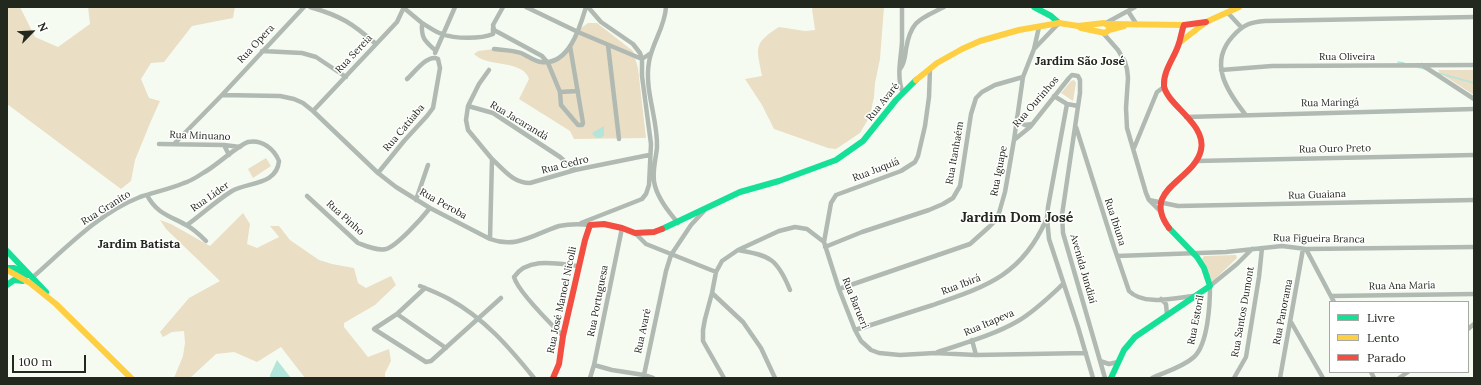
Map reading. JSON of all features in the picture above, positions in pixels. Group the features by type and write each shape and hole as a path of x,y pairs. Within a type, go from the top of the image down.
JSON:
{"main road":[{"path":"1034,7 1051,16 1059,23"},
{"path":"1111,378 1124,350 1135,337 1193,296 1210,286 1203,266 1195,253 1166,224 1161,214 1160,203 1164,195 1196,161 1201,149 1201,140 1196,129 1166,92 1164,87 1167,70 1186,29 1228,13 1239,7"},
{"name":"Rua Avaré","path":"590,225 604,224 635,233 654,232 678,223 740,192 786,178 836,160 863,141 903,93 921,76 942,60 970,45 1007,33 1059,23 1105,28 1130,25 1166,25 1186,29"},
{"name":"Rua José Manoel Nicolli","path":"553,378 559,364 579,266 590,225"},
{"path":"7,251 33,277 56,304 131,378"},
{"path":"7,269 14,268 24,272 28,276 33,277"},
{"path":"7,269 30,283 56,304"},
{"path":"7,285 14,280 30,283"}],"street":[{"name":"Rua Opera","path":"174,144 304,7"},
{"path":"310,7 335,15 348,22 376,44"},
{"path":"407,79 426,60 431,57 435,57 436,51 455,7"},
{"path":"404,8 422,24 443,34 467,38 488,36 493,34 493,25 503,7"},
{"path":"526,7 578,32 642,58"},
{"path":"494,49 514,51 539,62 548,63 557,60 570,46 578,32 587,7 601,22 638,49 642,58 642,76 651,144 649,155 648,189 642,199 580,224"},
{"path":"666,7 662,29 651,53 648,74 657,135 654,180 655,188 668,210 678,223"},
{"path":"902,7 902,42 899,82 903,93"},
{"path":"899,71 905,60 909,34 914,25 919,20 944,7"},
{"path":"1135,7 1105,28 1122,57 1127,69 1127,128 1146,193 1149,200 1161,214"},
{"name":"Rua Sereia","path":"313,111 398,22 404,8"},
{"path":"1128,11 1137,25"},
{"path":"1228,13 1241,27"},
{"path":"1245,114 1229,92 1221,70 1225,47 1241,27 1253,22 1265,21 1474,17"},
{"name":"Rua Iguape","path":"1034,49 1059,23"},
{"path":"422,24 421,33 424,41 436,51"},
{"name":"Rua Iguape","path":"839,289 961,247 977,239 996,220 1005,192 1023,76 1034,49 1038,27"},
{"path":"493,28 542,56 548,63 560,92 561,104 578,125 582,125 583,123 570,46"},
{"path":"608,44 620,139"},
{"path":"262,51 302,54 316,57 346,78"},
{"path":"642,58 651,53"},
{"name":"Rua Catúaba","path":"378,173 404,140 433,108 440,68 440,63 435,57"},
{"path":"1422,65 1474,99"},
{"name":"Rua Oliveira","path":"1221,70 1272,66 1474,65"},
{"name":"Rua Juquiá","path":"824,244 831,203 836,195 902,171 915,162 918,156 924,126 930,83 930,69"},
{"path":"489,70 478,84 468,106 466,120 468,130 492,159 490,239"},
{"name":"Rua Ourinhos","path":"1014,140 1032,124 1072,75"},
{"name":"Avenida Jundiaí","path":"1072,75 1076,75 1080,80 1076,125 1062,215 1062,227 1070,260 1105,378"},
{"path":"921,76 930,83"},
{"name":"Rua Itanhaém","path":"824,244 929,210 953,198 960,186 971,114 976,98 982,92 995,85 1023,76"},
{"path":"1134,148 1157,92 1164,87"},
{"path":"560,92 578,91"},
{"name":"Rua Peroba","path":"222,95 280,96 294,99 303,103 378,173 396,187 430,208 490,239 507,243 526,239 561,226 580,224 590,225"},
{"path":"1054,96 1067,104 1078,106"},
{"path":"1067,104 1047,218 1049,239 1093,378"},
{"name":"Rua Jacarandá","path":"468,106 493,114 560,157 575,170"},
{"name":"Rua Maringá","path":"1186,117 1245,114 1474,109"},
{"path":"1017,117 1020,123 1025,126 1032,124"},
{"name":"Rua Ibiuna","path":"1076,125 1126,285 1133,295 1144,298 1161,299 1193,296"},
{"name":"Rua Líder","path":"187,225 233,191 265,180 276,171 280,161 272,149 257,142 248,142 240,147"},
{"name":"Rua Minuano","path":"159,144 224,145 240,147"},
{"path":"224,145 229,155"},
{"name":"Rua Granito","path":"33,277 96,222 140,197 185,183 212,169 240,147"},
{"name":"Rua Cedro","path":"492,159 516,181 530,183 575,170 649,155"},
{"name":"Rua Ouro Preto","path":"1196,161 1474,155"},
{"path":"416,200 428,165"},
{"path":"147,195 152,205 162,213 187,225 206,241"},
{"name":"Rua Pinho","path":"307,196 358,243 368,247 384,249 395,244 430,208"},
{"name":"Rua Guaiana","path":"1149,200 1178,206 1474,200"},
{"name":"Rua Avaré","path":"644,375 666,271 671,255 691,225 706,208"},
{"name":"Rua Ibirá","path":"855,330 960,296 991,283 1012,269 1022,259 1040,234 1047,218"},
{"path":"724,378 703,341 705,319 716,272 722,262 738,250 779,231 795,227 807,229 824,244"},
{"name":"Rua Portuguesa","path":"590,378 622,228"},
{"path":"635,233 646,244 716,272"},
{"path":"1040,234 1049,239"},
{"name":"Rua Barueri","path":"824,244 855,330 866,347 878,353 900,355 935,353 976,355 1086,353"},
{"name":"Rua Figueira Branca","path":"1117,256 1195,253 1282,246 1305,249 1474,247"},
{"name":"Rua Santos Dumont","path":"1234,378 1246,356 1259,277 1262,248"},
{"path":"1210,286 1237,264 1252,249"},
{"path":"1305,249 1334,301"},
{"name":"Rua Panorama","path":"1280,378 1305,249"},
{"path":"738,250 765,256 776,263 786,279 790,290"},
{"path":"564,336 538,310 518,286 514,277 524,268 537,263 579,266"},
{"name":"Rua Itapeva","path":"935,353 1017,322 1035,310 1063,284"},
{"name":"Rua Estoril","path":"1152,378 1186,363 1199,351 1209,308 1210,286"},
{"path":"501,298 479,318 446,348 432,361 426,362 374,329 396,314 423,287 448,298 479,318 503,341 534,378"},
{"path":"712,293 744,322 761,348 775,378"},
{"name":"Rua Ana Maria","path":"1331,296 1474,294"},
{"path":"1161,299 1166,304 1167,315"},
{"path":"396,314 446,348"},
{"path":"1290,322 1323,378"},
{"path":"972,340 976,355"},
{"path":"1100,361 1109,364 1118,362"},
{"path":"594,365 653,378"}],"shaded area":[{"path":"7,7 20,7 35,37 58,47 90,24 88,7 235,7 233,18 192,26 164,62 151,63 141,79 149,98 160,101 135,160 131,181 121,189 7,104"},
{"path":"814,7 884,7 880,59 870,116 860,133 836,149 828,148 774,129 762,105 745,79 762,76 758,47 764,38 770,33 779,27 805,31 815,30 812,9"},
{"path":"588,23 597,23 633,51 638,68 646,138 574,139 570,131 519,99 529,79 525,73 512,66 487,61 474,54 478,51 494,49 514,51 539,62 557,60 570,46 581,28"},
{"path":"1438,70 1474,70 1474,95 1440,73"},
{"path":"1074,80 1076,83 1073,101 1061,93 1071,81"},
{"path":"266,158 271,166 253,178 248,169"},
{"path":"243,213 250,224 247,244 257,248 279,237 270,226 279,226 290,240 319,260 354,268 358,283 366,288 391,276 396,285 375,305 344,323 344,327 368,357 389,349 391,361 385,373 385,378 305,378 281,347 257,362 234,352 216,354 190,378 174,378 183,356 185,343 184,331 172,332 163,337 160,332 189,298 220,281 166,229 160,220 171,224 210,246"},
{"path":"1236,255 1237,258 1213,281 1210,280 1202,259 1204,256"}],"water":[{"path":"604,126 604,135 601,138 596,137 592,133"},
{"path":"277,360 291,378 270,378"}],"waterway":[{"path":"1398,62 1404,63"},
{"path":"1417,67 1425,69"},
{"path":"1438,73 1474,83"}],"traffic: fast":[{"path":"1034,7 1051,16 1059,23"},
{"path":"662,229 740,192 779,181 836,160 863,141 896,100 916,80"},
{"path":"1111,378 1124,350 1135,337 1210,286 1204,268 1197,257 1169,228"},
{"path":"7,251 46,292"},
{"path":"7,268 14,268 27,275"},
{"path":"7,285 14,280 23,281"}],"traffic: slow":[{"path":"1179,43 1206,22 1239,7"},
{"path":"916,80 937,63 962,49 980,41 1019,30 1059,23 1078,26 1104,23 1109,26 1109,30"},
{"path":"1108,24 1185,25"},
{"path":"1078,26 1105,33 1109,30 1124,26"},
{"path":"7,270 30,283 56,304 131,378"}],"traffic: jam":[{"path":"1169,228 1162,215 1161,204 1165,194 1196,161 1201,150 1201,141 1193,123 1167,93 1164,86 1164,80 1179,43 1184,25 1206,22"},
{"path":"553,378 559,364 563,336 585,240 590,225 604,224 635,233 654,232 662,229"}],"district":[{"name":"Jardim São José","path":"1080,62"},
{"name":"Jardim Dom José","path":"1017,218"},
{"name":"Jardim Batista","path":"139,245"}]}
